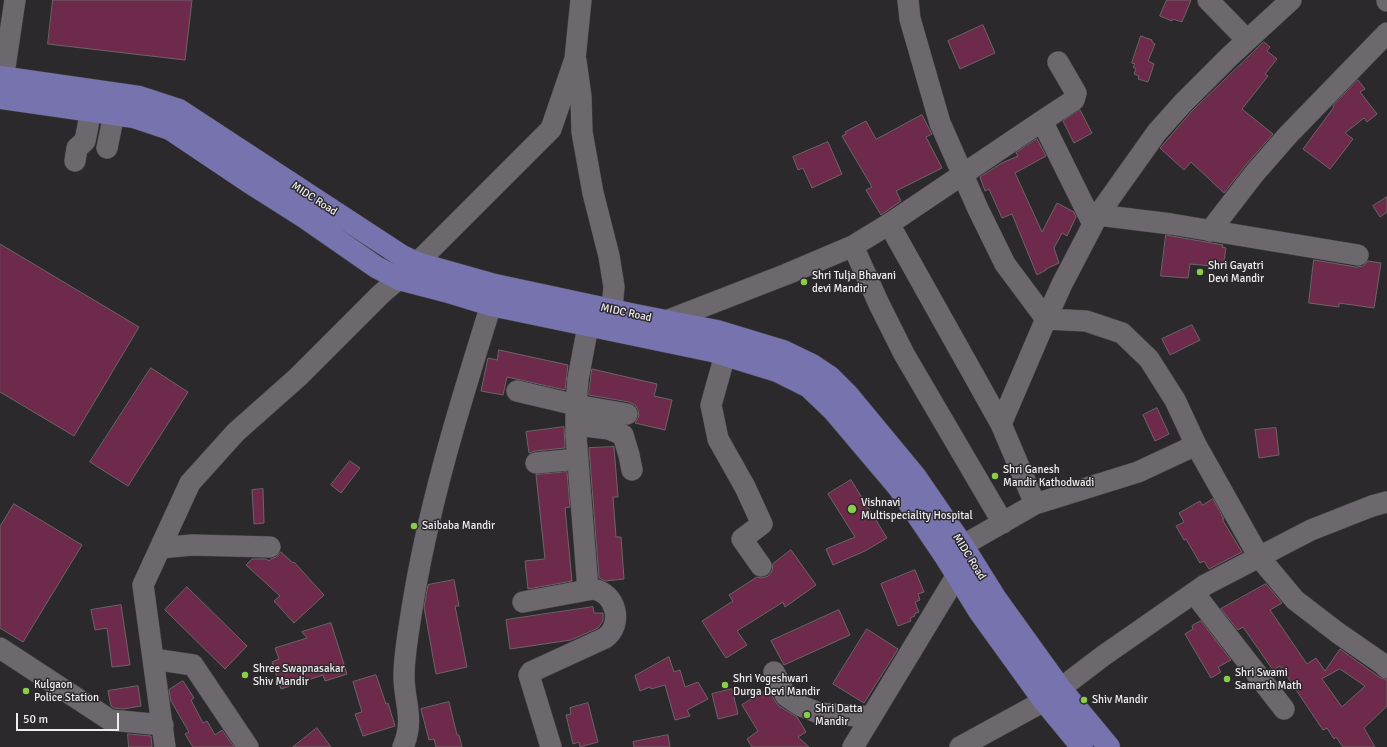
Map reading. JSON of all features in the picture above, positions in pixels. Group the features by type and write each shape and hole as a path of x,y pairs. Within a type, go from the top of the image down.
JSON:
{"main road":[{"name":"MIDC Road","path":"1,88 91,110 134,117 170,129 252,184 301,202 402,256 493,295 588,326 611,320 666,321 717,331 784,351 812,365 830,378 848,395 915,476 954,551 957,575 979,610 1052,694 1109,747"},
{"name":"MIDC Road","path":"1,88 139,97 179,110 301,202 376,267 399,279 445,291 493,295 611,320 777,371 809,387 833,410 996,599 1082,747"}],"street":[{"path":"1,88 15,0"},
{"path":"165,747 143,585 190,483 236,432 298,377 382,294 417,263 551,129 575,59 581,0"},
{"path":"908,0 910,19 940,123 962,174 1005,264 1046,319"},
{"path":"1208,0 1247,40"},
{"path":"1001,424 1062,284 1095,220 1157,132 1183,103 1247,40 1291,0"},
{"path":"1210,231 1254,174 1288,135 1381,40 1387,32"},
{"path":"575,59 581,97 582,132 593,193 610,256 614,287 611,320"},
{"path":"666,321 787,274 853,246 889,224 1074,100 1076,93 1058,62"},
{"path":"75,161 77,148 85,141 91,110"},
{"path":"108,148 114,114"},
{"path":"1042,121 1095,220"},
{"path":"1095,220 1171,224 1358,255"},
{"path":"889,224 1001,424 1035,504"},
{"path":"853,246 879,304 904,354 1003,523"},
{"path":"403,747 408,735 409,722 404,677 410,617 422,552 456,419 493,295"},
{"path":"1046,319 1086,321 1122,333 1149,359 1175,400 1196,445 1259,557 1295,600 1338,633 1385,662"},
{"path":"588,326 579,372 576,405 578,459 588,590"},
{"path":"725,355 711,405 718,439 745,487 762,524 742,539 761,566"},
{"path":"518,391 576,405 628,414"},
{"path":"576,425 609,429 623,435 632,470"},
{"path":"954,551 1035,504 1138,472 1196,445"},
{"path":"536,464 578,459"},
{"path":"960,747 1052,694 1103,656 1205,585 1311,530 1372,506 1387,502"},
{"path":"160,548 192,545 270,548"},
{"path":"853,747 957,575"},
{"path":"523,602 593,589 600,590 605,593 613,605 616,620 611,634 605,638 529,674 551,747"},
{"path":"1194,592 1284,710"},
{"path":"0,648 110,720 163,725"},
{"path":"152,660 193,665 248,747"},
{"path":"774,672 786,696 801,706 819,713 871,717"}],"building":[{"path":"53,0 192,0 185,60 48,44"},
{"path":"1167,0 1191,0 1182,22 1173,19 1172,21 1160,16"},
{"path":"983,25 995,53 960,69 948,41"},
{"path":"1141,36 1152,40 1155,44 1148,61 1154,64 1148,82 1138,79 1139,76 1134,74 1136,69 1133,67 1135,64 1132,63"},
{"path":"1264,42 1270,47 1267,51 1277,59 1265,74 1268,76 1242,109 1273,134 1224,193 1191,162 1184,170 1160,148 1192,111"},
{"path":"1358,80 1365,89 1360,92 1377,114 1367,122 1364,118 1345,133 1353,139 1330,169 1303,149 1334,107 1333,106"},
{"path":"1080,110 1092,133 1074,143 1063,121"},
{"path":"922,115 932,134 926,137 942,168 896,191 901,201 881,215 866,190 872,187 842,136 846,134 845,132 866,121 876,139"},
{"path":"1037,139 1046,156 1015,173 1042,232 1057,203 1074,212 1076,217 1067,236 1062,233 1054,248 1059,263 1037,275 1012,214 1002,218 989,189 985,191 980,177 1002,163 1018,156 1016,153"},
{"path":"828,142 842,174 812,188 803,168 798,170 793,157"},
{"path":"1387,197 1387,212 1380,217 1373,206"},
{"path":"1166,235 1223,245 1222,247 1226,248 1223,267 1190,264 1188,278 1161,276"},
{"path":"0,244 139,327 74,436 0,392"},
{"path":"1314,260 1356,267 1363,266 1368,261 1381,263 1374,308 1339,303 1339,307 1309,303"},
{"path":"1192,325 1200,340 1170,355 1162,339"},
{"path":"499,350 568,365 565,390 507,377 503,395 481,391 488,358 497,360"},
{"path":"151,368 188,392 128,486 90,462"},
{"path":"592,369 657,384 654,396 672,400 665,430 635,423 639,416 638,410 635,405 629,402 589,395"},
{"path":"1157,408 1169,434 1155,441 1143,415"},
{"path":"564,427 565,448 529,453 526,432"},
{"path":"1276,428 1279,455 1259,458 1255,430"},
{"path":"614,447 618,497 613,497 616,537 621,537 624,579 605,581 599,578 589,448"},
{"path":"350,461 360,468 341,493 331,485"},
{"path":"567,472 570,507 565,508 572,581 528,589 525,561 545,559 536,475"},
{"path":"851,480 887,538 865,551 833,565 826,549 855,537 828,494"},
{"path":"263,489 264,523 254,524 252,490"},
{"path":"1213,499 1224,519 1222,519 1242,552 1209,569 1204,561 1200,563 1186,539 1184,540 1176,526 1184,522 1179,513 1200,501 1202,505"},
{"path":"14,504 82,545 23,642 0,628 0,527"},
{"path":"791,550 816,585 785,607 783,602 737,631 747,645 726,658 702,621 733,601 729,595 757,577 762,578 768,576 772,571 773,564"},
{"path":"281,552 293,563 294,562 324,595 294,623 274,601 280,596 246,565 252,559 266,559 269,561"},
{"path":"915,570 924,592 918,594 920,600 915,602 919,612 910,618 911,621 898,626 881,584"},
{"path":"454,580 459,606 455,606 467,667 436,674 424,607 428,585"},
{"path":"1266,584 1282,603 1270,610 1307,664 1316,658 1325,671 1340,649 1379,677 1387,680 1387,706 1364,728 1375,747 1343,747 1336,737 1334,739 1327,728 1323,730 1280,666 1273,670 1243,627 1238,630 1221,609","holes":["1340,669 1365,686 1342,707 1322,679"]},
{"path":"187,587 247,646 225,669 165,610"},
{"path":"121,605 130,665 112,667 107,628 95,630 91,610"},
{"path":"593,607 594,613 603,613 603,621 598,628 571,640 510,649 506,620"},
{"path":"839,610 850,635 784,665 771,641"},
{"path":"1201,621 1231,660 1218,667 1221,672 1211,678 1185,634 1193,629 1192,626"},
{"path":"331,623 347,674 325,681 323,675 281,689 272,662 279,659 275,648 307,638 302,632"},
{"path":"867,629 898,649 864,703 833,684"},
{"path":"669,657 674,672 680,670 685,687 698,682 708,699 687,710 690,716 675,720 665,685 651,689 650,687 640,691 635,676"},
{"path":"376,675 386,704 388,703 395,726 363,736 355,714 362,712 353,682"},
{"path":"183,681 194,698 191,700 203,723 207,721 215,735 222,730 234,747 193,747 185,734 189,732 171,701 169,690"},
{"path":"138,686 141,706 123,709 114,708 111,706 108,691"},
{"path":"732,689 738,714 718,719 712,694"},
{"path":"769,689 779,706 797,717 806,732 798,737 809,747 752,747 747,739 758,731 742,705"},
{"path":"449,702 457,735 459,735 462,747 436,747 434,739 429,740 421,709"},
{"path":"588,703 598,742 580,747 579,742 573,744 566,715 571,714 570,708"},
{"path":"317,728 331,747 293,747"},
{"path":"128,734 151,736 152,747 129,747"},
{"path":"668,735 670,747 634,747 633,742"}],"place":[{"name":"Shri Gayatri Devi Mandir","path":"1200,272"},
{"name":"Shri Tulja Bhavani devi Mandir","path":"804,282"},
{"name":"Shri Ganesh Mandir Kathodwadi","path":"995,476"},
{"name":"Vishnavi Multispeciality Hospital","path":"852,509"},
{"name":"Saibaba Mandir","path":"414,526"},
{"name":"Shree Swapnasakar Shiv Mandir","path":"245,675"},
{"name":"Shri Swami Samarth Math","path":"1227,679"},
{"name":"Shri Yogeshwari Durga Devi Mandir","path":"725,685"},
{"name":"Kulgaon Police Station","path":"26,691"},
{"name":"Shiv Mandir","path":"1084,700"},
{"name":"Shri Datta Mandir","path":"807,715"}]}
